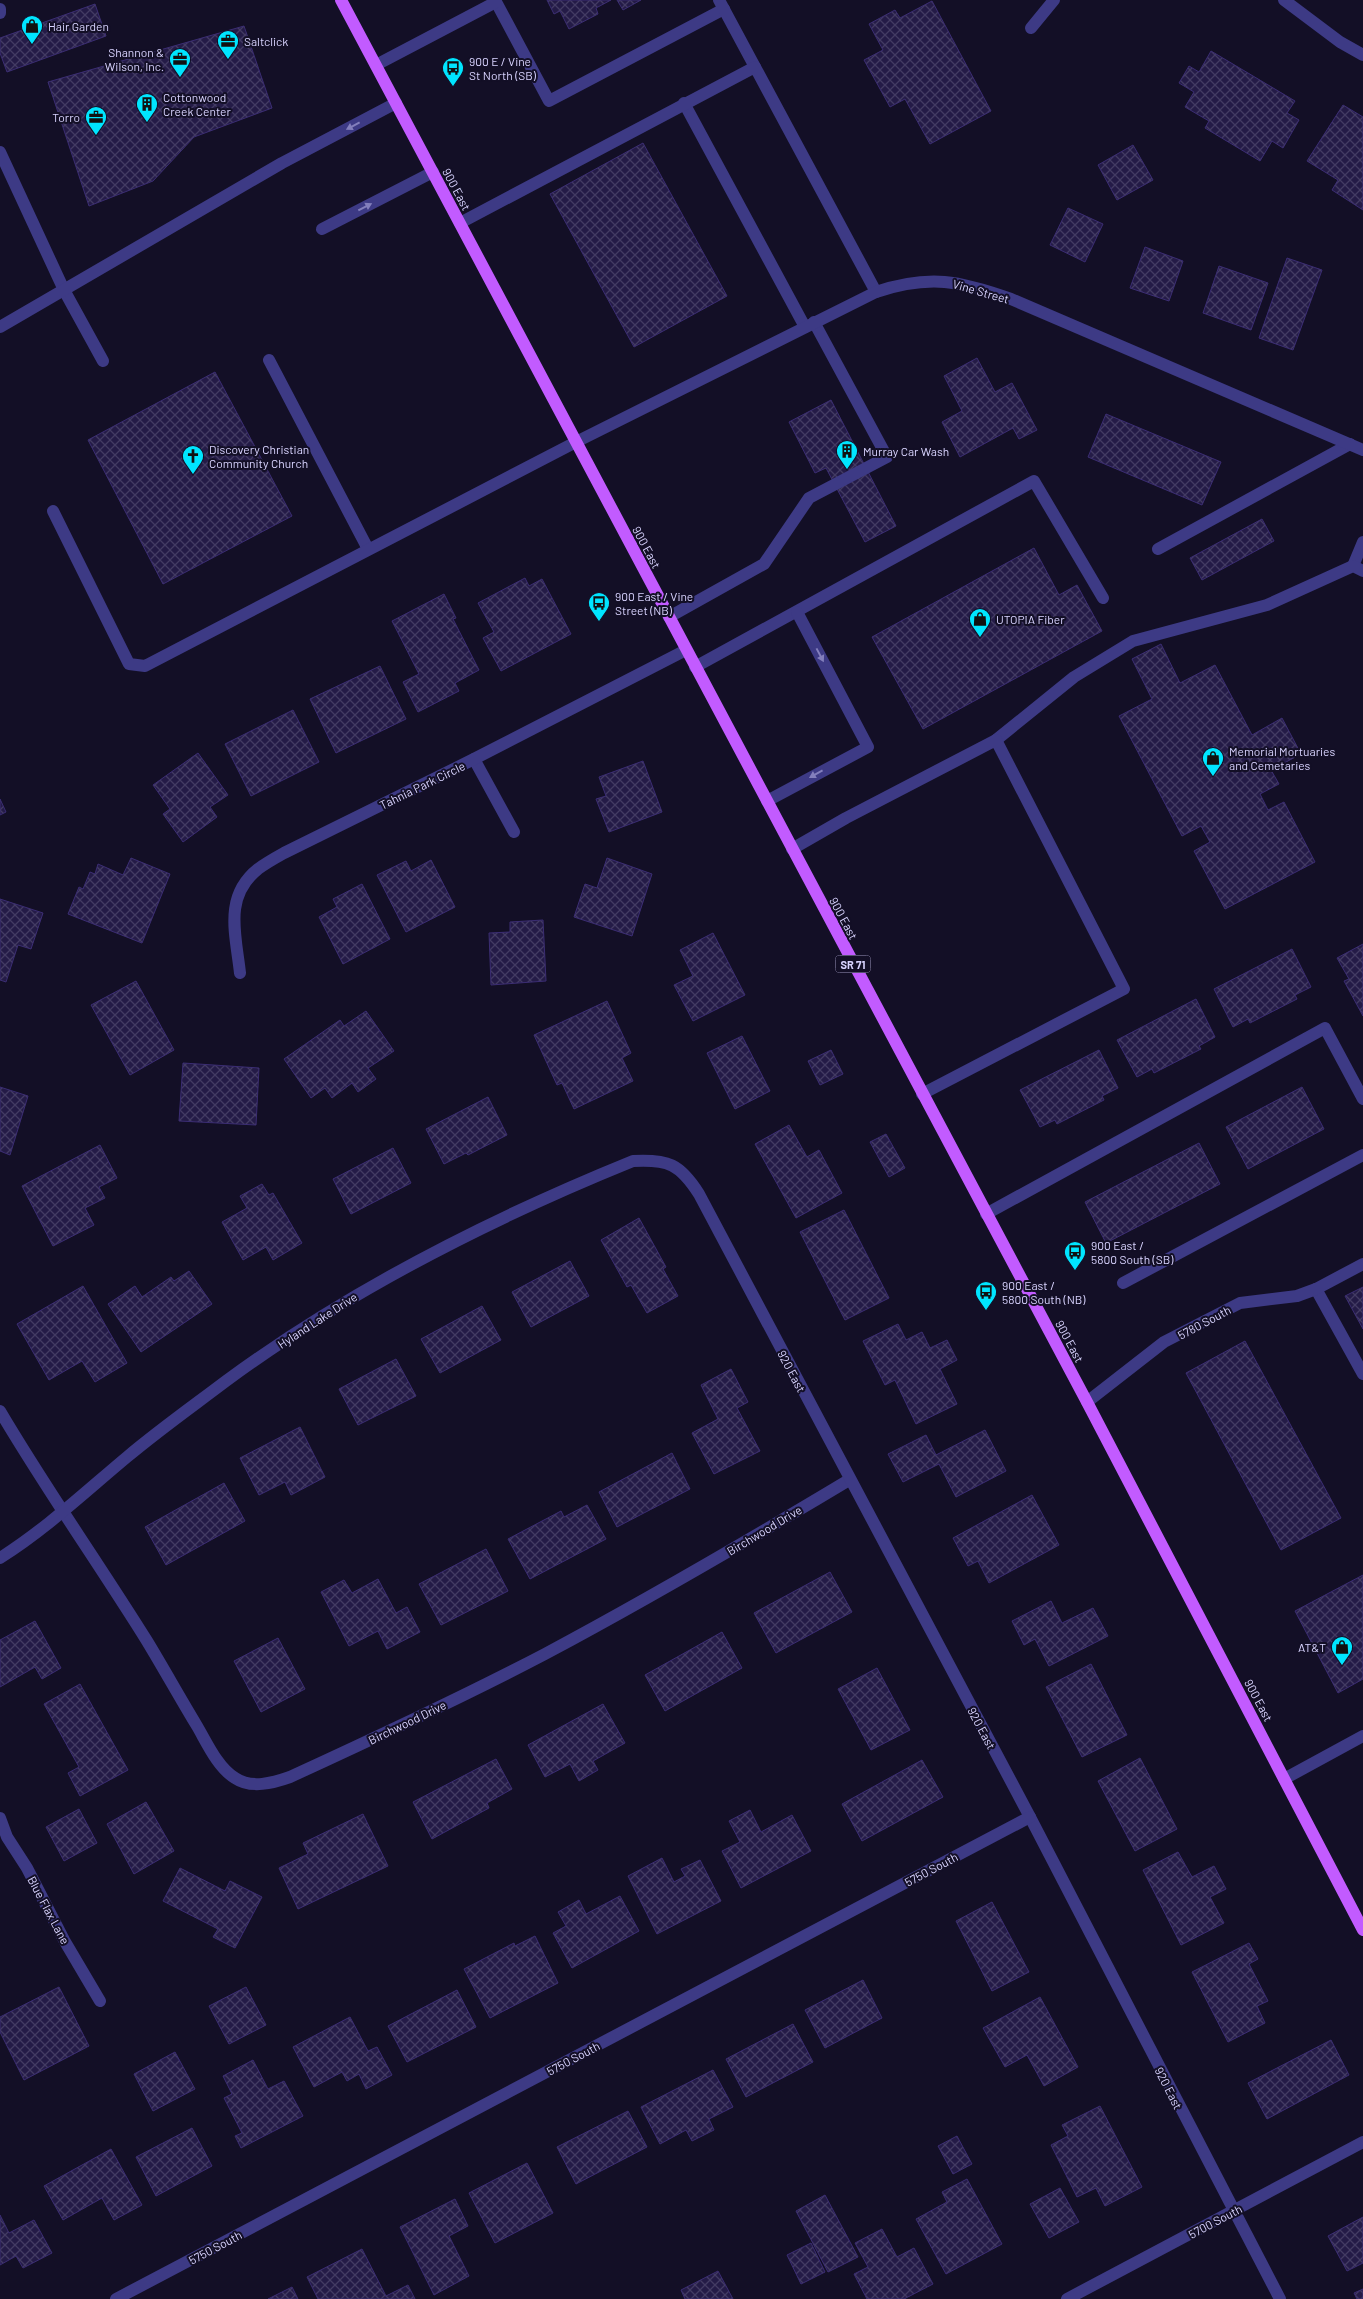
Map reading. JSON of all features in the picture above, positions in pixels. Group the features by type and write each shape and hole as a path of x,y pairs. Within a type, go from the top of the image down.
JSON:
{"main road":[{"name":"900 East","path":"341,0 1087,1402 1363,1930"}],"street":[{"path":"1031,28 1054,0"},
{"path":"1284,0 1298,4 1340,42 1363,55"},
{"path":"376,65 495,1 549,101 722,5 876,292"},
{"path":"460,223 755,67"},
{"path":"0,327 282,163 396,103"},
{"path":"669,617 764,564 809,498 887,457 809,325 684,103"},
{"path":"0,152 64,290 103,361"},
{"path":"322,229 433,172"},
{"name":"Vine Street","path":"52,511 130,664 145,666 576,442 809,325 876,292 900,284 925,281 950,281 982,288 1012,299 1363,450"},
{"path":"269,360 368,549"},
{"path":"1158,549 1350,444"},
{"path":"695,667 1034,481 1103,598"},
{"path":"792,849 846,818 996,740 1074,677 1133,641 1267,605 1358,568 1363,542"},
{"path":"767,801 868,747 797,612"},
{"name":"Tahnia Park Circle","path":"240,973 233,913 239,891 257,870 284,853 474,759 686,650"},
{"path":"922,1094 1124,989 996,740"},
{"path":"474,759 514,832"},
{"path":"986,1214 1325,1028 1363,1099"},
{"path":"1123,1283 1363,1155"},
{"name":"Hyland Lake Drive","path":"0,1558 64,1511 128,1456 228,1380 350,1298 494,1220 617,1167 633,1161 656,1159 674,1165"},
{"name":"920 East","path":"674,1165 688,1177 699,1194 1030,1817 1280,2299"},
{"name":"5780 South","path":"1087,1402 1164,1342 1240,1302 1297,1296 1316,1289 1363,1264"},
{"path":"1316,1289 1363,1374"},
{"name":"Birchwood Drive","path":"0,1411 36,1472 64,1511 147,1642 207,1744 226,1771 241,1781 260,1784 272,1783 290,1777 398,1728 544,1655 669,1586 850,1480"},
{"path":"1284,1779 1363,1736"},
{"name":"5750 South","path":"116,2299 1030,1817"},
{"name":"Blue Flax Lane","path":"0,1818 7,1837 27,1868 64,1940 100,2001"},
{"name":"5700 South","path":"1066,2299 1363,2142"}],"building":[{"path":"547,0 611,0 596,8 598,14 569,29 560,11 554,14"},
{"path":"617,0 641,0 623,10"},
{"path":"932,1 991,111 930,144 905,99 890,107 864,60 883,50 869,24 895,10 900,18"},
{"path":"95,4 106,36 7,72 0,53 0,38"},
{"name":"Cottonwood Creek Center","path":"244,26 272,108 194,137 153,181 89,206 48,82"},
{"path":"1211,51 1295,101 1287,113 1299,120 1283,148 1272,141 1260,161 1205,128 1209,121 1185,107 1194,92 1179,83 1189,66 1199,72"},
{"path":"1343,105 1363,117 1363,210 1332,190 1338,180 1307,161"},
{"path":"643,143 727,296 634,347 550,194"},
{"path":"1133,145 1153,180 1117,200 1098,165"},
{"path":"1068,208 1103,224 1085,262 1050,245"},
{"path":"1145,247 1183,261 1169,301 1130,288"},
{"path":"1287,258 1322,270 1293,350 1259,338"},
{"path":"1219,266 1268,283 1251,330 1203,313"},
{"path":"977,358 995,392 1012,383 1037,430 1019,439 1013,428 960,457 942,422 962,411 944,376"},
{"path":"215,372 292,516 163,584 88,440"},
{"name":"Murray Car Wash","path":"831,400 896,526 865,542 826,468 815,473 789,422"},
{"path":"1106,414 1221,462 1202,505 1088,457"},
{"path":"1262,519 1274,541 1202,580 1190,558"},
{"path":"1034,548 1059,595 1077,585 1102,631 923,729 872,637"},
{"path":"525,578 529,586 542,579 571,634 501,671 483,638 494,632 478,603"},
{"path":"444,594 456,618 453,619 479,670 455,683 459,691 418,712 403,682 419,674 392,621"},
{"name":"Memorial Mortuaries and Cemetaries","path":"1161,644 1180,683 1215,665 1252,735 1282,718 1301,754 1271,770 1279,784 1260,794 1268,810 1284,802 1315,862 1225,909 1194,851 1210,842 1201,826 1182,836 1119,716 1152,699 1132,659"},
{"path":"380,666 406,719 336,753 310,699"},
{"path":"293,710 319,762 251,796 225,744"},
{"path":"198,753 228,795 210,807 217,817 183,842 163,814 170,809 153,785"},
{"path":"643,761 662,812 609,832 596,799 606,796 599,777"},
{"path":"0,799 6,812 0,815"},
{"path":"131,858 170,874 142,943 68,914 79,887 83,889 90,872 95,874 98,864 123,875"},
{"path":"607,858 652,874 632,936 574,917 585,884 597,888"},
{"path":"431,860 455,907 406,932 377,875 406,861 411,871"},
{"path":"362,884 390,939 343,964 319,917 337,907 333,899"},
{"path":"0,899 43,913 31,949 18,945 6,982 0,980"},
{"path":"543,920 546,981 491,985 489,933 510,932 510,922"},
{"path":"713,933 745,995 693,1021 674,985 693,976 680,950"},
{"path":"1363,944 1363,1016 1344,981 1349,979 1337,958"},
{"path":"1292,949 1311,987 1295,995 1297,999 1250,1023 1248,1019 1233,1027 1214,989"},
{"path":"136,981 174,1050 130,1075 91,1005"},
{"path":"1196,999 1215,1037 1199,1046 1201,1049 1154,1073 1152,1069 1137,1077 1117,1040"},
{"path":"607,1001 631,1053 622,1058 633,1081 574,1109 562,1083 557,1085 534,1035"},
{"path":"366,1011 394,1051 368,1068 376,1079 358,1092 352,1083 332,1098 325,1088 311,1098 284,1059 340,1020 344,1026"},
{"path":"742,1036 770,1091 735,1109 707,1053"},
{"path":"831,1050 843,1074 820,1085 808,1061"},
{"path":"1099,1050 1118,1088 1102,1096 1104,1100 1057,1124 1055,1120 1040,1127 1020,1090"},
{"path":"183,1063 259,1068 256,1125 179,1121"},
{"path":"0,1087 28,1096 10,1155 0,1151"},
{"path":"1302,1087 1324,1129 1248,1169 1226,1127"},
{"path":"488,1097 507,1135 468,1155 466,1153 444,1164 426,1129"},
{"path":"789,1125 807,1157 819,1150 842,1193 796,1218 755,1144"},
{"path":"886,1134 905,1168 889,1177 870,1142"},
{"path":"1199,1143 1220,1184 1106,1243 1085,1202"},
{"path":"100,1145 117,1178 99,1187 105,1198 85,1208 94,1225 53,1246 22,1186"},
{"path":"393,1148 411,1183 351,1214 333,1179"},
{"path":"262,1184 269,1195 273,1193 302,1243 273,1260 266,1247 243,1260 222,1222 247,1208 240,1196"},
{"path":"844,1210 889,1298 845,1320 800,1232"},
{"path":"639,1218 666,1267 663,1269 678,1296 647,1313 631,1285 627,1287 601,1240"},
{"path":"570,1261 589,1296 531,1327 512,1292"},
{"path":"189,1271 212,1304 141,1352 108,1304 135,1286 142,1297 171,1277 174,1281"},
{"path":"83,1286 127,1363 95,1382 82,1361 49,1380 17,1324"},
{"path":"1363,1287 1363,1329 1345,1296"},
{"path":"482,1306 501,1340 440,1373 421,1339"},
{"path":"898,1324 906,1340 922,1332 930,1348 947,1340 957,1360 940,1369 957,1404 916,1424 895,1380 885,1385 863,1341"},
{"path":"1245,1341 1341,1518 1281,1550 1186,1373"},
{"path":"396,1359 416,1396 358,1425 339,1389"},
{"path":"731,1369 748,1402 737,1408 760,1451 714,1474 692,1433 718,1419 701,1385"},
{"path":"300,1427 325,1477 291,1495 285,1482 259,1495 240,1458"},
{"path":"985,1430 1006,1471 956,1497 939,1464 903,1482 888,1454 926,1435 936,1455"},
{"path":"672,1453 690,1489 617,1527 599,1492"},
{"path":"224,1483 245,1521 166,1565 145,1527"},
{"path":"1032,1495 1059,1545 989,1583 978,1561 968,1566 953,1538"},
{"path":"587,1505 606,1539 530,1579 508,1539 561,1511 564,1517"},
{"path":"486,1549 508,1591 441,1625 419,1584"},
{"path":"830,1572 852,1612 776,1653 754,1613"},
{"path":"1363,1575 1363,1679 1338,1693 1295,1611"},
{"path":"378,1579 396,1613 407,1607 420,1632 387,1649 378,1631 349,1646 321,1592 344,1580 352,1593"},
{"path":"1051,1601 1062,1623 1093,1608 1108,1636 1049,1666 1035,1639 1024,1645 1012,1621"},
{"path":"35,1621 61,1668 42,1679 35,1667 0,1687 0,1640"},
{"path":"722,1632 742,1668 665,1711 645,1675"},
{"path":"278,1638 305,1689 261,1712 234,1661"},
{"path":"1091,1664 1127,1735 1082,1757 1046,1687"},
{"path":"877,1668 910,1730 871,1750 838,1689"},
{"path":"80,1684 128,1770 80,1796 68,1773 79,1767 44,1704"},
{"path":"603,1704 625,1743 593,1761 598,1770 579,1781 570,1764 545,1777 528,1745"},
{"path":"1140,1758 1177,1829 1135,1851 1098,1781"},
{"path":"496,1759 512,1789 487,1803 489,1808 432,1839 413,1802"},
{"path":"922,1760 943,1797 862,1841 842,1804"},
{"path":"146,1802 174,1851 134,1874 107,1824"},
{"path":"79,1809 97,1843 64,1861 46,1827"},
{"path":"750,1810 761,1832 792,1815 811,1851 741,1888 722,1851 740,1842 729,1821"},
{"path":"363,1814 388,1866 298,1909 279,1868 308,1854 303,1843"},
{"path":"1178,1852 1192,1877 1214,1866 1226,1889 1210,1897 1224,1923 1181,1945 1143,1870"},
{"path":"662,1858 674,1882 685,1876 681,1869 700,1860 721,1901 657,1934 628,1876"},
{"path":"180,1868 225,1891 230,1881 262,1897 235,1948 213,1937 218,1929 163,1901"},
{"path":"620,1896 639,1931 572,1968 553,1933 566,1926 558,1912 579,1900 586,1914"},
{"path":"992,1902 1029,1972 992,1991 956,1921"},
{"path":"535,1936 558,1983 490,2018 464,1969 514,1943 515,1946"},
{"path":"1249,1943 1258,1959 1249,1964 1268,2001 1257,2006 1265,2023 1228,2042 1192,1972"},
{"path":"863,1980 882,2018 825,2048 805,2010"},
{"path":"59,1987 89,2046 24,2080 0,2032 0,2017"},
{"path":"246,1987 266,2025 229,2044 209,2006"},
{"path":"457,1990 476,2027 407,2062 388,2026"},
{"path":"1040,1997 1078,2067 1044,2086 1027,2055 1005,2067 983,2028"},
{"path":"350,2017 368,2051 377,2047 392,2075 366,2089 359,2074 347,2081 342,2072 314,2087 293,2047"},
{"path":"793,2024 813,2062 746,2097 726,2059"},
{"path":"1331,2040 1349,2075 1267,2119 1248,2083"},
{"path":"175,2052 195,2089 153,2111 134,2074"},
{"path":"253,2060 268,2089 284,2081 303,2116 241,2148 235,2136 242,2133 224,2098 232,2094 223,2076"},
{"path":"713,2070 733,2107 709,2119 714,2130 692,2141 686,2130 660,2144 641,2107"},
{"path":"1100,2106 1142,2187 1105,2206 1096,2188 1077,2197 1051,2145 1068,2136 1062,2125"},
{"path":"628,2111 647,2147 576,2184 557,2147"},
{"path":"192,2128 212,2166 156,2196 136,2157"},
{"path":"957,2136 972,2164 953,2174 938,2146"},
{"path":"111,2149 142,2205 114,2220 102,2198 63,2220 44,2186"},
{"path":"527,2163 553,2213 495,2243 469,2193"},
{"path":"967,2179 1002,2244 946,2274 916,2219 947,2202 942,2192"},
{"path":"1060,2188 1079,2222 1049,2238 1030,2204"},
{"path":"825,2195 858,2257 828,2272 796,2211"},
{"path":"455,2199 468,2226 449,2236 469,2276 434,2295 400,2227"},
{"path":"0,2215 9,2233 34,2220 52,2253 23,2268 16,2256 0,2265"},
{"path":"1363,2217 1363,2263 1347,2271 1328,2236"},
{"path":"882,2229 897,2257 914,2248 933,2284 904,2299 867,2299 854,2274 868,2267 855,2243"},
{"path":"811,2243 825,2272 801,2284 787,2255"},
{"path":"362,2249 386,2296 408,2285 415,2299 318,2299 307,2277"},
{"path":"718,2271 733,2299 685,2299 681,2290"},
{"path":"292,2287 298,2299 268,2299"},
{"path":"1363,2289 1363,2299 1357,2299 1354,2293"}],"place":[{"name":"Hair Garden","path":"32,45"},
{"name":"Saltclick","path":"228,60"},
{"name":"Shannon & Wilson, Inc.","path":"180,78"},
{"name":"900 E / Vine St North (SB)","path":"453,87"},
{"name":"Cottonwood Creek Center","path":"147,123"},
{"name":"Torro","path":"96,136"},
{"name":"Murray Car Wash","path":"847,470"},
{"name":"Discovery Christian Community Church","path":"193,475"},
{"name":"900 East / Vine Street (NB)","path":"599,622"},
{"name":"UTOPIA Fiber","path":"980,638"},
{"name":"Memorial Mortuaries and Cemetaries","path":"1213,777"},
{"name":"900 East / 5800 South (SB)","path":"1075,1271"},
{"name":"900 East / 5800 South (NB)","path":"986,1311"},
{"name":"AT&T","path":"1342,1666"}]}
